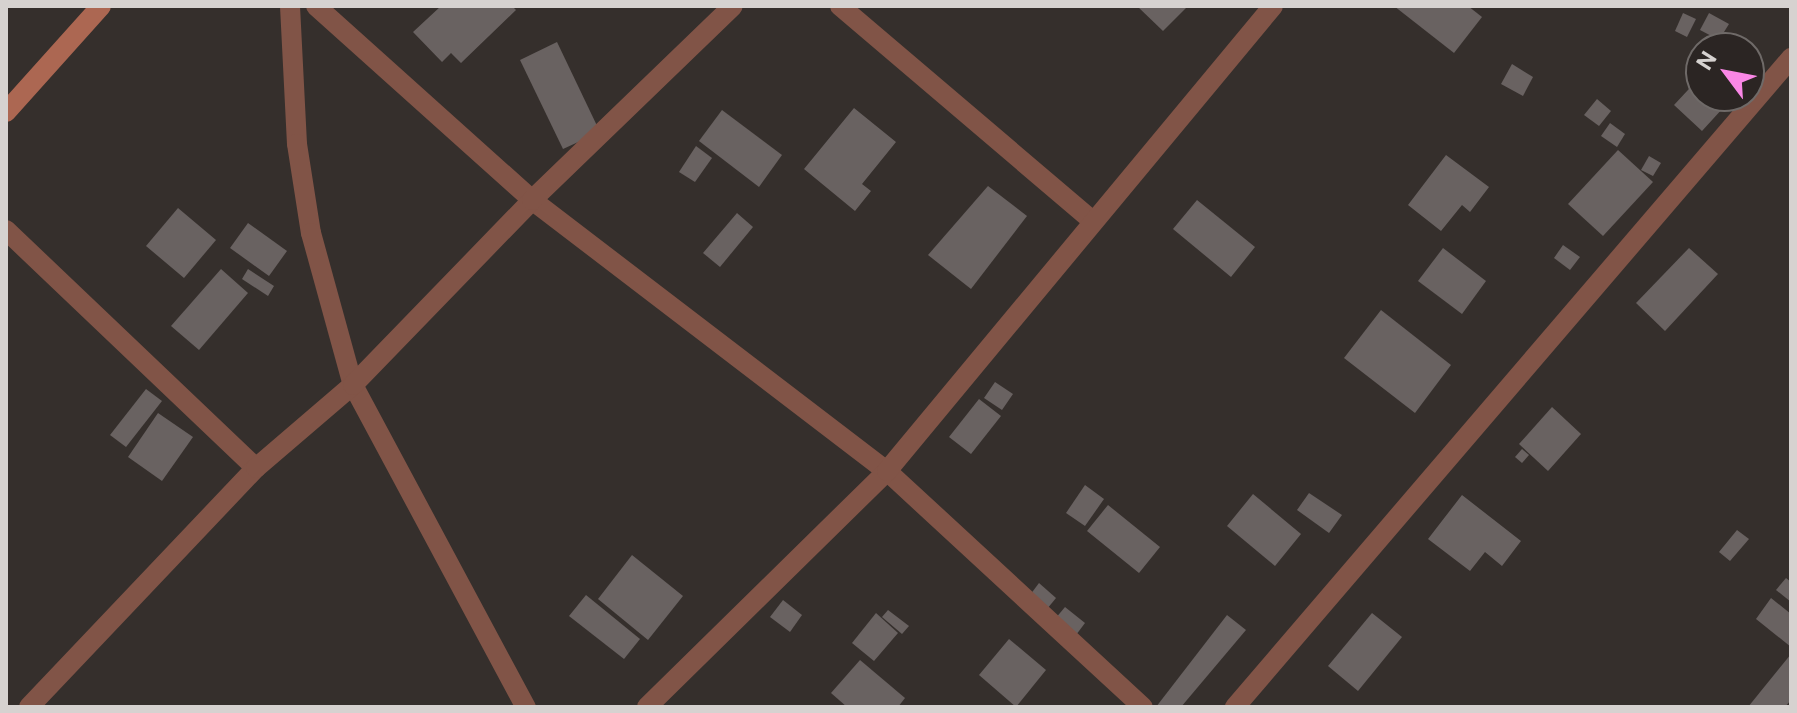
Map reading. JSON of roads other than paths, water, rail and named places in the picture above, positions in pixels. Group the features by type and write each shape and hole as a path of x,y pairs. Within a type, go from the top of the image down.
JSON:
{"main road":[{"path":"6,112 101,6"}],"street":[{"path":"290,6 297,144 311,233 353,385 526,707"},
{"path":"316,6 532,200 887,471 1143,707"},
{"path":"29,707 256,468 353,385 532,200 733,6"},
{"path":"840,6 1093,221"},
{"path":"647,707 887,471 1273,6"},
{"path":"1235,707 1791,58"},
{"path":"6,230 256,468"}]}
